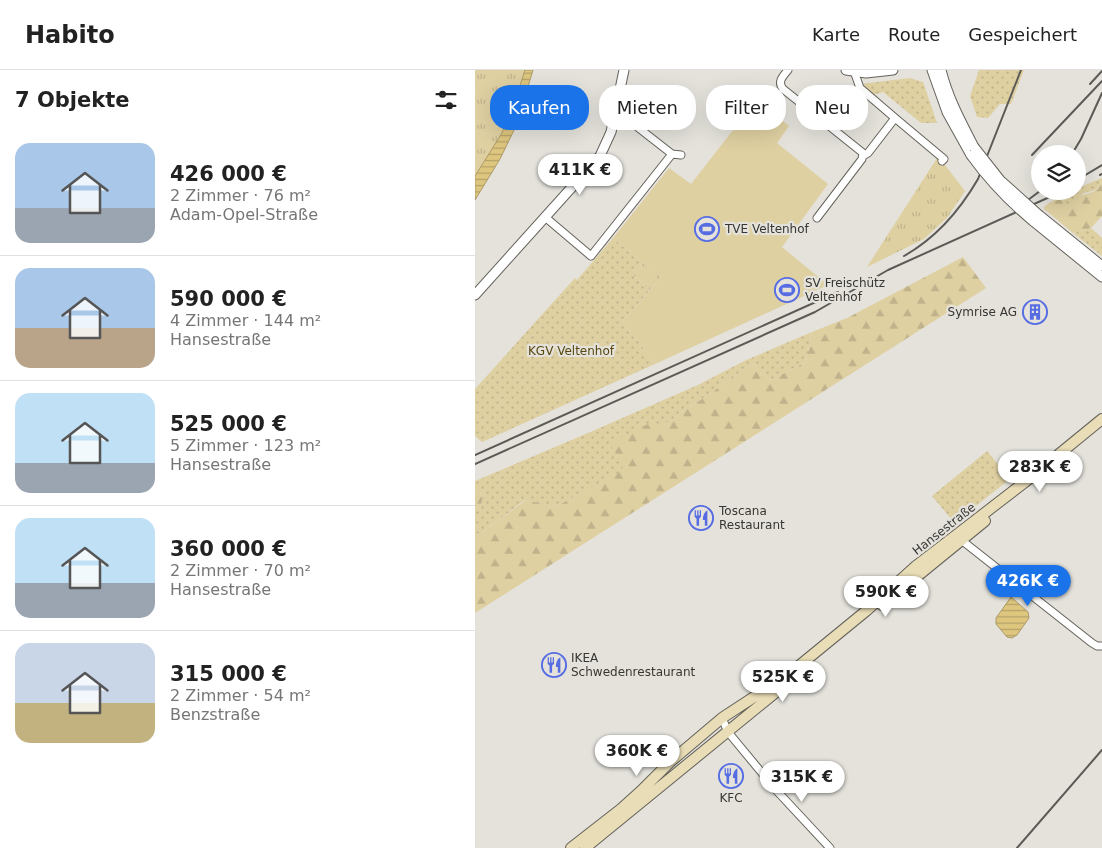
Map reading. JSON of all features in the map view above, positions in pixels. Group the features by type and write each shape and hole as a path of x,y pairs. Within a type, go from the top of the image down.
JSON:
{"main road":[{"name":"Hansestraße","path":"585,848 728,732 1102,419"},
{"name":"Hansestraße","path":"571,848 621,809 670,762 722,718 789,674 916,566 959,537 1102,426"}],"street":[{"path":"622,85 625,70"},
{"path":"788,70 780,80 783,89 862,151 863,156"},
{"path":"850,71 866,73 893,70"},
{"path":"932,70 947,112 973,151"},
{"path":"941,70 948,94 985,175 999,190 1102,266"},
{"path":"850,71 860,88 944,159 942,161"},
{"path":"817,218 863,156 895,118"},
{"path":"476,292 600,156 611,130"},
{"path":"641,130 672,154 681,155"},
{"path":"545,217 591,256 672,154"},
{"path":"1036,218 1102,277"},
{"path":"959,537 1092,643 1102,646"},
{"path":"722,718 728,732 776,790 830,848"}],"green space":[{"path":"475,70 529,70 524,85 490,85 490,130 507,130 475,186"},
{"path":"979,70 1024,70 1011,104 1000,104 988,118 977,117 970,96"},
{"path":"910,78 923,82 937,123 921,123 883,92 873,95 868,90 868,85 861,84"},
{"name":"TVE Veltenhof","path":"786,124 789,126 777,143 828,184 782,247 828,285 655,364 623,321 661,278 613,238 669,168 691,184 733,130 786,130"},
{"path":"937,158 942,161 965,191 947,218 924,239 867,267"},
{"path":"1102,178 1102,183 1096,190 1086,192 1086,185"},
{"path":"1102,183 1102,216 1091,228 1073,233 1043,208 1054,200 1064,200 1063,205 1072,204 1075,200 1086,200 1086,194 1097,190"},
{"path":"1076,200 1072,204 1063,206 1063,201"},
{"path":"1091,228 1102,238 1102,256 1073,233"},
{"name":"KGV Veltenhof","path":"613,238 643,263 633,275 650,290 623,321 655,364 482,442 475,436 475,389 575,278 577,280"},
{"path":"963,257 986,288 475,613 475,532 479,535 526,500 555,507 624,470 610,443 652,422 664,425 753,364 769,381 806,362 812,332 847,318"},
{"path":"643,263 661,278 650,290 633,275"},
{"path":"812,332 806,362 769,381 753,364 664,425 611,444 625,470 555,507 525,500 479,535 475,532 475,509 480,507 484,495 475,490 475,481 698,385 744,361"},
{"path":"987,451 1010,479 958,520 952,520 932,496"},
{"path":"475,490 484,495 480,507 475,509"}],"shaded area":[{"path":"525,70 533,70 528,85 520,85"},
{"path":"503,130 514,130 500,159 475,200 475,176"},
{"path":"1011,597 1028,612 1029,618 1017,635 1012,638 1007,637 996,624 996,618"}],"railway":[{"path":"904,256 937,232 963,202 978,179 1021,70"},
{"path":"1090,84 1102,71"},
{"path":"1041,145 1102,81"},
{"path":"1077,145 1102,93"},
{"path":"1086,175 1102,165"},
{"path":"1020,206 1031,198"},
{"path":"475,464 815,312 888,270 1043,200"},
{"path":"475,455 838,292"},
{"path":"1017,848 1102,750"}],"place":[{"name":"TVE Veltenhof","path":"707,229"},
{"name":"SV Freischütz Veltenhof","path":"787,290"},
{"name":"Symrise AG","path":"1035,312"},
{"name":"Toscana Restaurant","path":"701,518"},
{"name":"IKEA Schwedenrestaurant","path":"554,665"},
{"name":"KFC","path":"731,776"}]}
